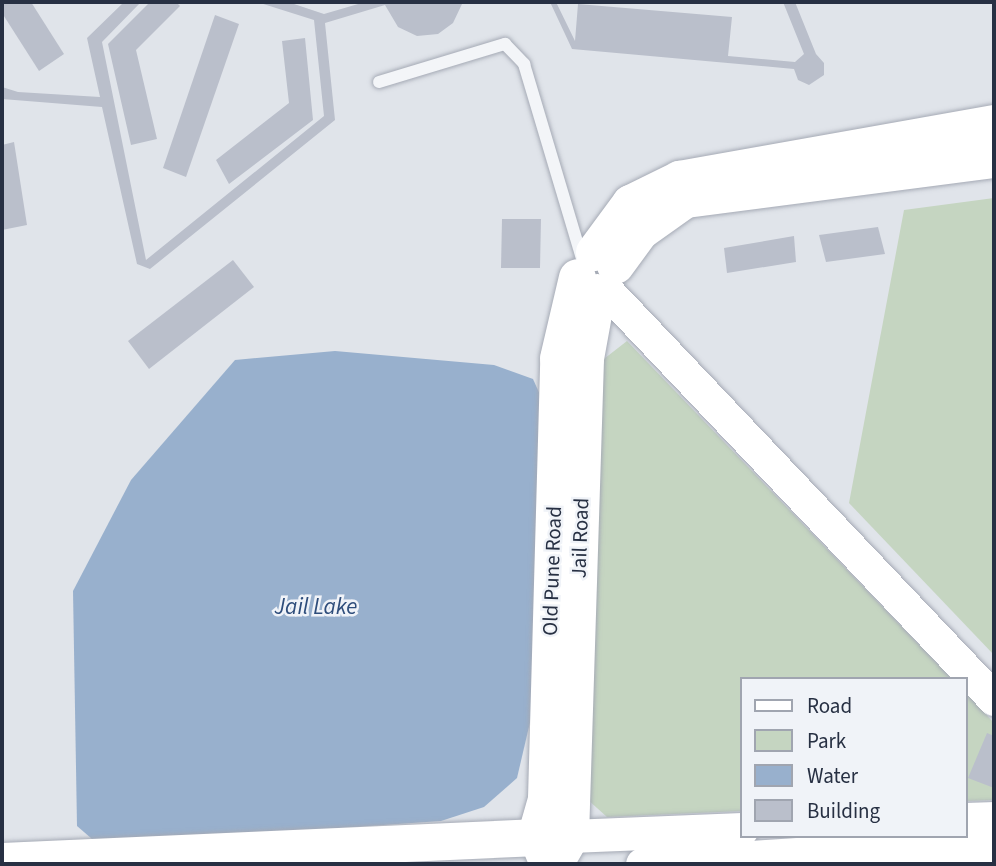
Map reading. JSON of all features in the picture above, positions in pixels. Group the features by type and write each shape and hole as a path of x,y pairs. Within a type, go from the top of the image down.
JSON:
{"main road":[{"name":"Old Pune Road","path":"552,850 546,798 558,358 595,272 630,202 679,179 994,123"},
{"path":"994,159 685,199 640,232 595,272 994,699"},
{"path":"968,819 994,818"},
{"path":"2,861 125,855 552,850 740,828"},
{"path":"642,864 870,857 994,847"},
{"path":"72,864 125,855"}],"lane":[{"path":"379,82 505,44 524,64 595,272"}],"green space":[{"path":"994,198 994,655 849,503 904,210"},
{"path":"627,341 950,677 740,677 740,811 607,817 587,799 600,362"},
{"path":"968,695 994,723 994,800 968,801"}],"water":[{"name":"Jail Lake","path":"335,351 494,365 533,379 546,408 535,701 517,778 484,807 441,821 99,845 77,826 73,591 131,480 235,360"}],"building":[{"path":"2,2 31,2 64,54 39,71 2,13"},
{"path":"124,2 141,2 102,42 146,260 324,116 314,20 257,2 288,2 324,14 365,2 462,4 453,23 438,34 417,36 398,27 385,5 325,23 335,120 150,269 137,264 102,107 2,99 2,87 18,92 100,97 87,38"},
{"path":"150,2 176,2 180,6 136,50 157,139 131,145 108,44"},
{"path":"550,2 556,2 575,41 578,4 732,17 728,56 795,62 804,54 783,2 795,2 816,54 824,63 824,75 809,85 798,80 794,69 572,49"},
{"path":"215,15 239,24 186,177 163,168"},
{"path":"305,38 313,120 229,184 216,160 289,103 282,41"},
{"path":"14,142 27,225 2,230 2,145"},
{"path":"502,219 541,219 540,268 501,268"},
{"path":"878,227 885,254 826,262 819,235"},
{"path":"794,236 796,262 727,273 724,248"},
{"path":"233,260 254,287 149,369 128,341"},
{"path":"987,733 994,736 994,788 968,778"}]}
